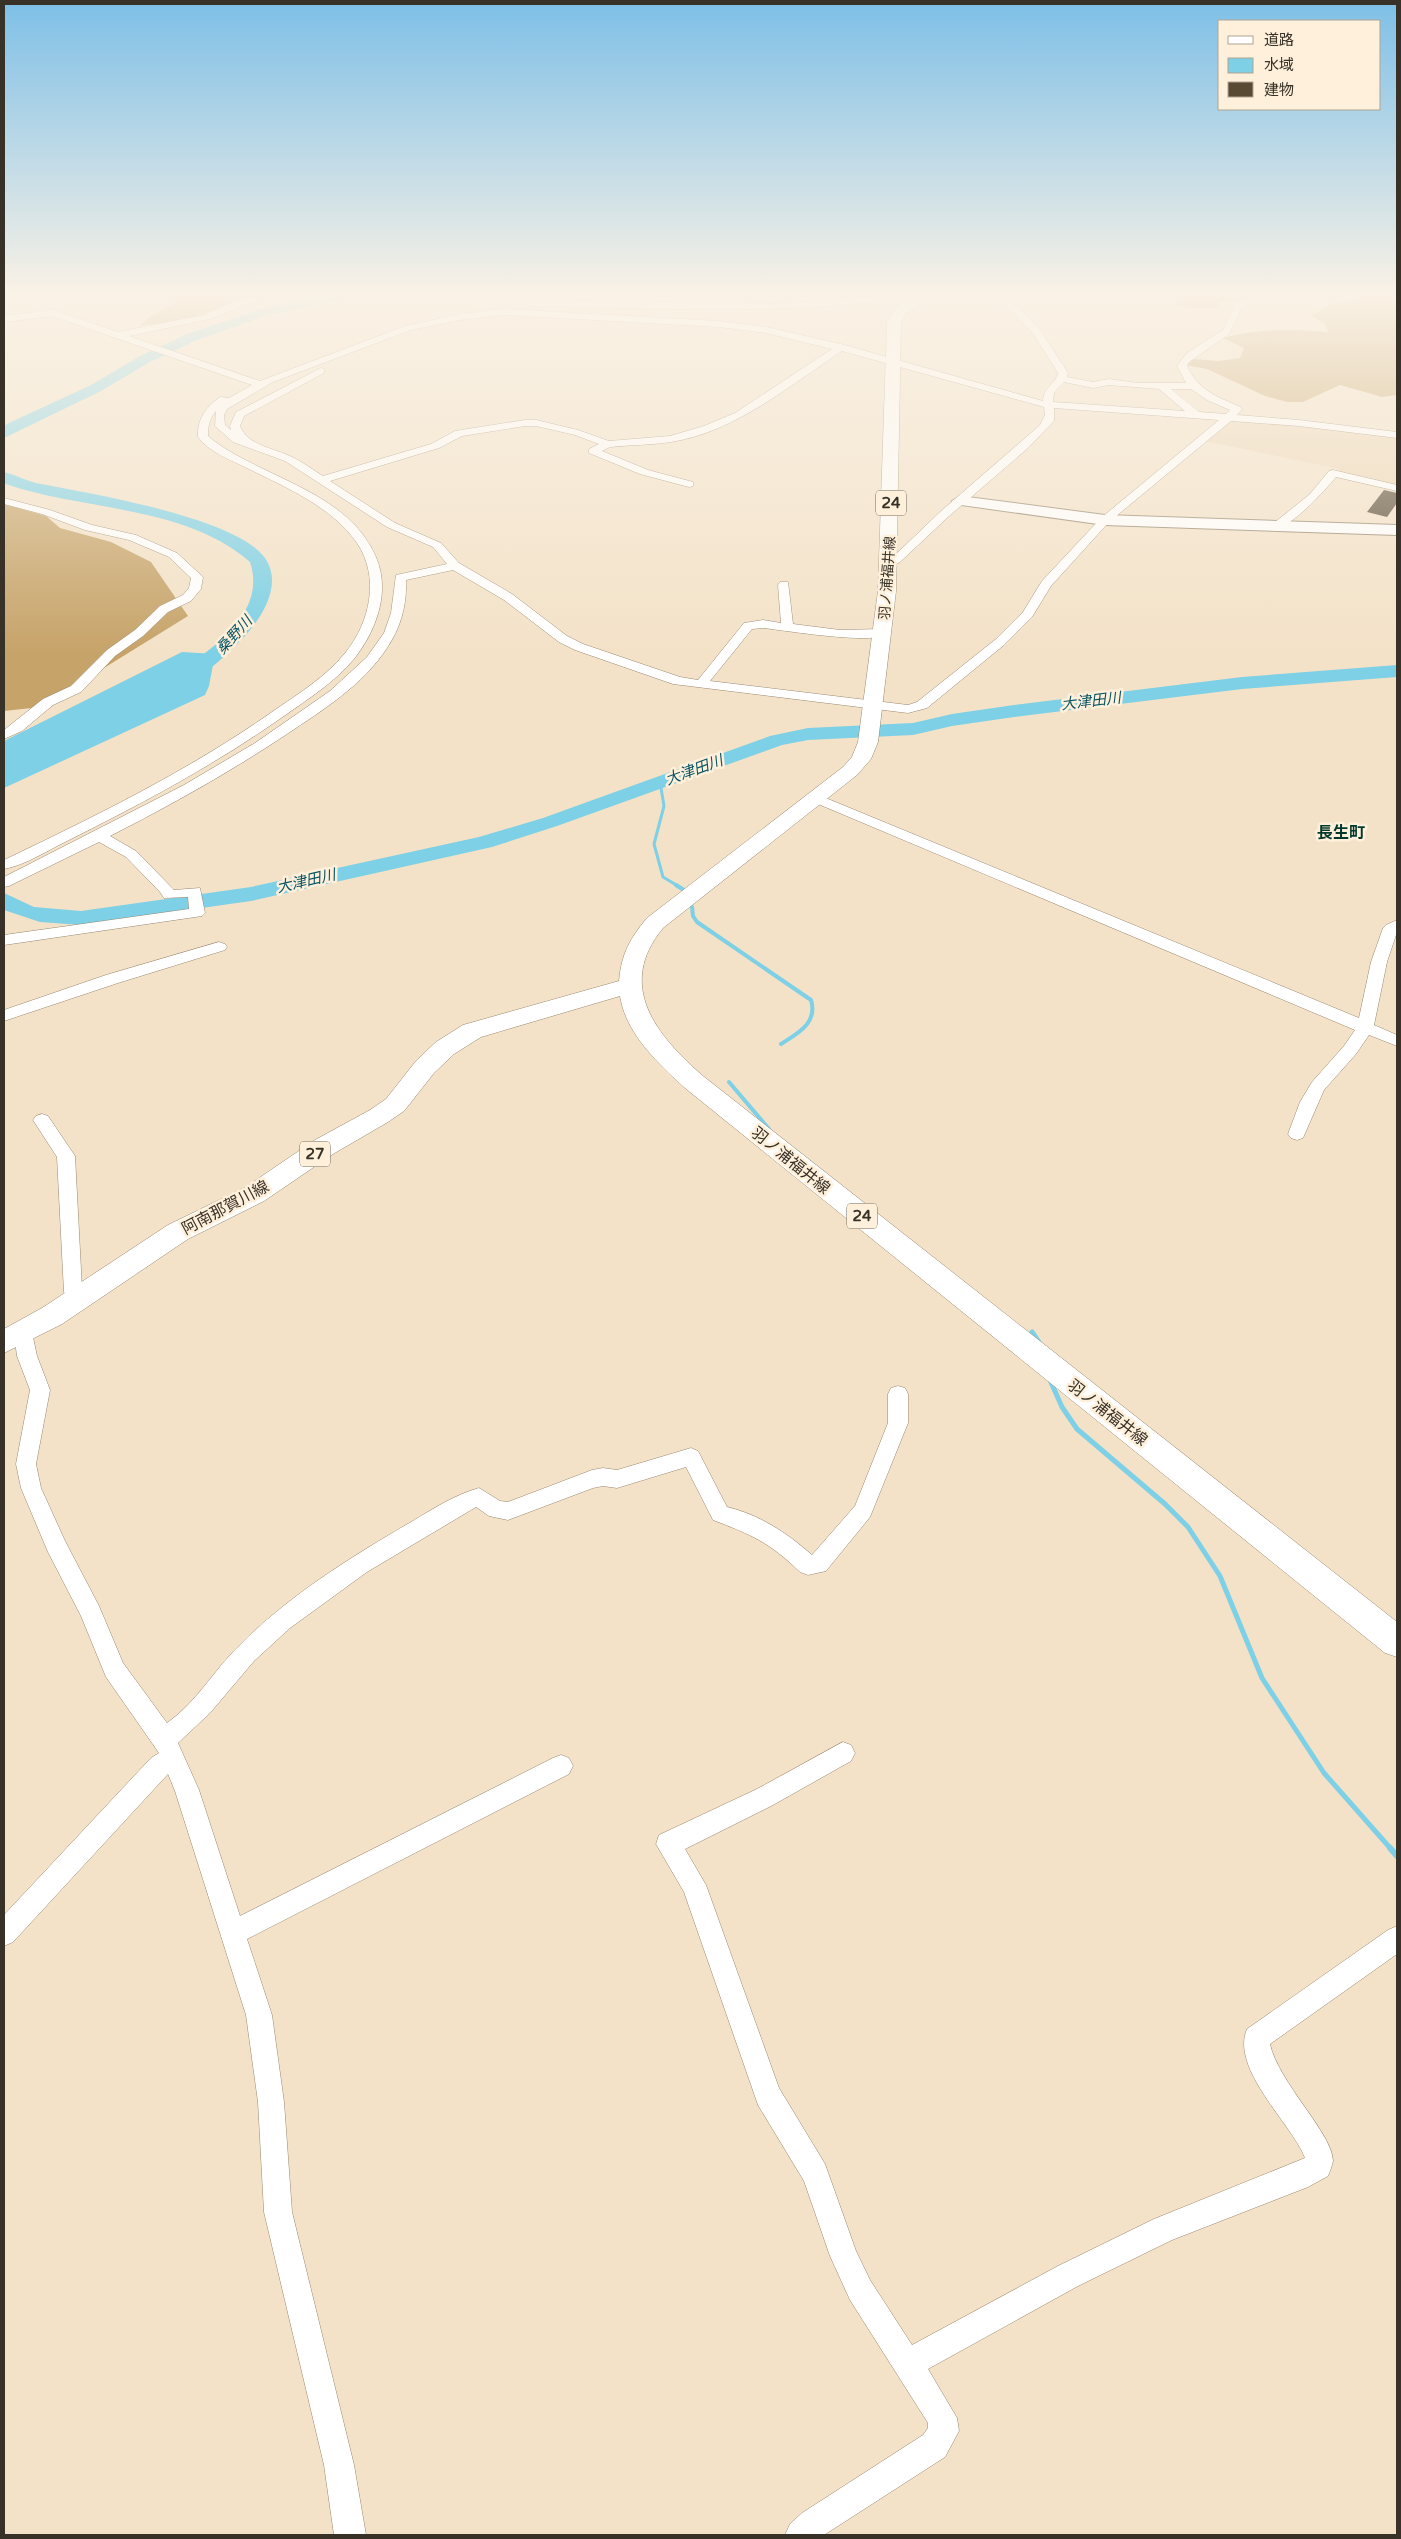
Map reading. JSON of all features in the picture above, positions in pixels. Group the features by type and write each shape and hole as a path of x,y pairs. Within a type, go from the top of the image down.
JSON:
{"main road":[{"name":"羽ノ浦福井線","path":"892,415 888,564 883,632 871,723 861,759 816,798 656,922 640,944 629,987 639,1019 648,1038 668,1060 1397,1642"},
{"name":"阿南那賀川線","path":"14,1337 178,1232 255,1194 324,1148 387,1111 402,1098 425,1067 438,1054 472,1031 588,996 629,987"}],"street":[{"path":"4,865 60,839 192,768 266,723 324,680 350,656 367,631 377,600 375,573 370,555 358,538 309,495 225,455 204,437 202,426 206,415"},
{"path":"219,415 220,426 227,434 237,440 289,459 391,525 425,538 437,545 455,566 508,597 563,639 579,647 678,681 701,684 871,723 908,708 922,705 1000,642 1028,614 1046,584 1105,520 1230,415"},
{"path":"239,415 235,426 238,434 255,446"},
{"path":"689,484 644,472 593,451 608,444 671,438 722,423 738,415"},
{"path":"888,564 896,560 960,501 988,480 1046,426 1048,415"},
{"path":"1191,415 1397,435"},
{"path":"321,480 435,446 459,433 488,428 536,424 578,433 608,444"},
{"path":"1278,525 1314,496 1333,473 1397,488"},
{"path":"332,487 330,490 346,519 342,522"},
{"path":"4,501 46,512 89,528 132,537 173,556 197,577 195,589 187,598 164,609 139,634 111,653 76,689 48,702 17,728 4,735"},
{"path":"960,501 1105,520 1397,530"},
{"path":"4,883 100,836 215,775 262,746 336,693 376,654 390,633 399,611 400,578 455,566"},
{"path":"784,585 787,626"},
{"path":"701,684 748,626 763,624 787,626 840,634 883,632"},
{"path":"816,798 1201,957 1397,1041"},
{"path":"4,940 197,912 196,891 169,895 167,890 131,854 100,836"},
{"path":"1297,1134 1318,1086 1350,1050 1365,1028 1379,962 1391,928 1397,925"},
{"path":"4,1016 112,979 219,947"},
{"path":"42,1120 66,1156 73,1292 79,1297"},
{"path":"14,1337 27,1356 40,1390 26,1464 31,1488 56,1545 91,1613 114,1670 169,1748 188,1790 260,2015 272,2102 278,2212 339,2465 350,2535"},
{"path":"4,1934 159,1766 180,1729 195,1715 257,1643 333,1584 381,1550 468,1500 479,1497 496,1510 508,1511 592,1479 603,1477 617,1479 691,1457 720,1514 752,1523 795,1552 808,1565 818,1564 863,1511 898,1423 898,1394"},
{"path":"801,2535 813,2524 934,2446 944,2431 942,2418 860,2290 844,2256 815,2174 768,2095 694,1885 668,1844 765,1797 843,1753"},
{"path":"234,1932 561,1766"},
{"path":"906,2364 1068,2276 1164,2229 1308,2173 1318,2166 1319,2159 1314,2146 1264,2071 1258,2055 1256,2038 1397,1939"}],"shaded area":[{"path":"1228,421 1304,425 1397,437 1397,487 1336,473 1339,469 1205,441"},
{"path":"4,504 46,516 60,528 111,542 151,562 188,616 41,707 4,711"}],"water":[{"path":"182,652 215,654 209,686 205,695 4,788 4,741"}],"building":[{"path":"1384,490 1397,493 1397,503 1387,517 1367,512"}],"waterway":[{"name":"桑野川","path":"4,433 36,415"},
{"name":"桑野川","path":"4,477 27,485 170,517 222,536 243,547 257,559 262,578 262,592 257,607 237,635 210,659 185,677"},
{"name":"大津田川","path":"4,900 12,906 30,913 81,918 251,894 484,842 550,822 777,740 808,734 913,729 952,720 1014,711 1242,683 1397,671"},
{"path":"660,782 664,806 654,844 663,877 678,886"},
{"path":"676,885 684,890"},
{"path":"692,907 693,916 697,922 811,1000 812,1015 809,1021 800,1031 781,1044"},
{"path":"729,1082 769,1129"},
{"path":"1032,1332 1039,1342"},
{"path":"1050,1380 1062,1407 1077,1429 1165,1504 1188,1527 1220,1576 1262,1678 1324,1773 1391,1849"},
{"path":"1390,1848 1397,1856"}],"district":[{"name":"長生町","path":"1341,832"}]}
